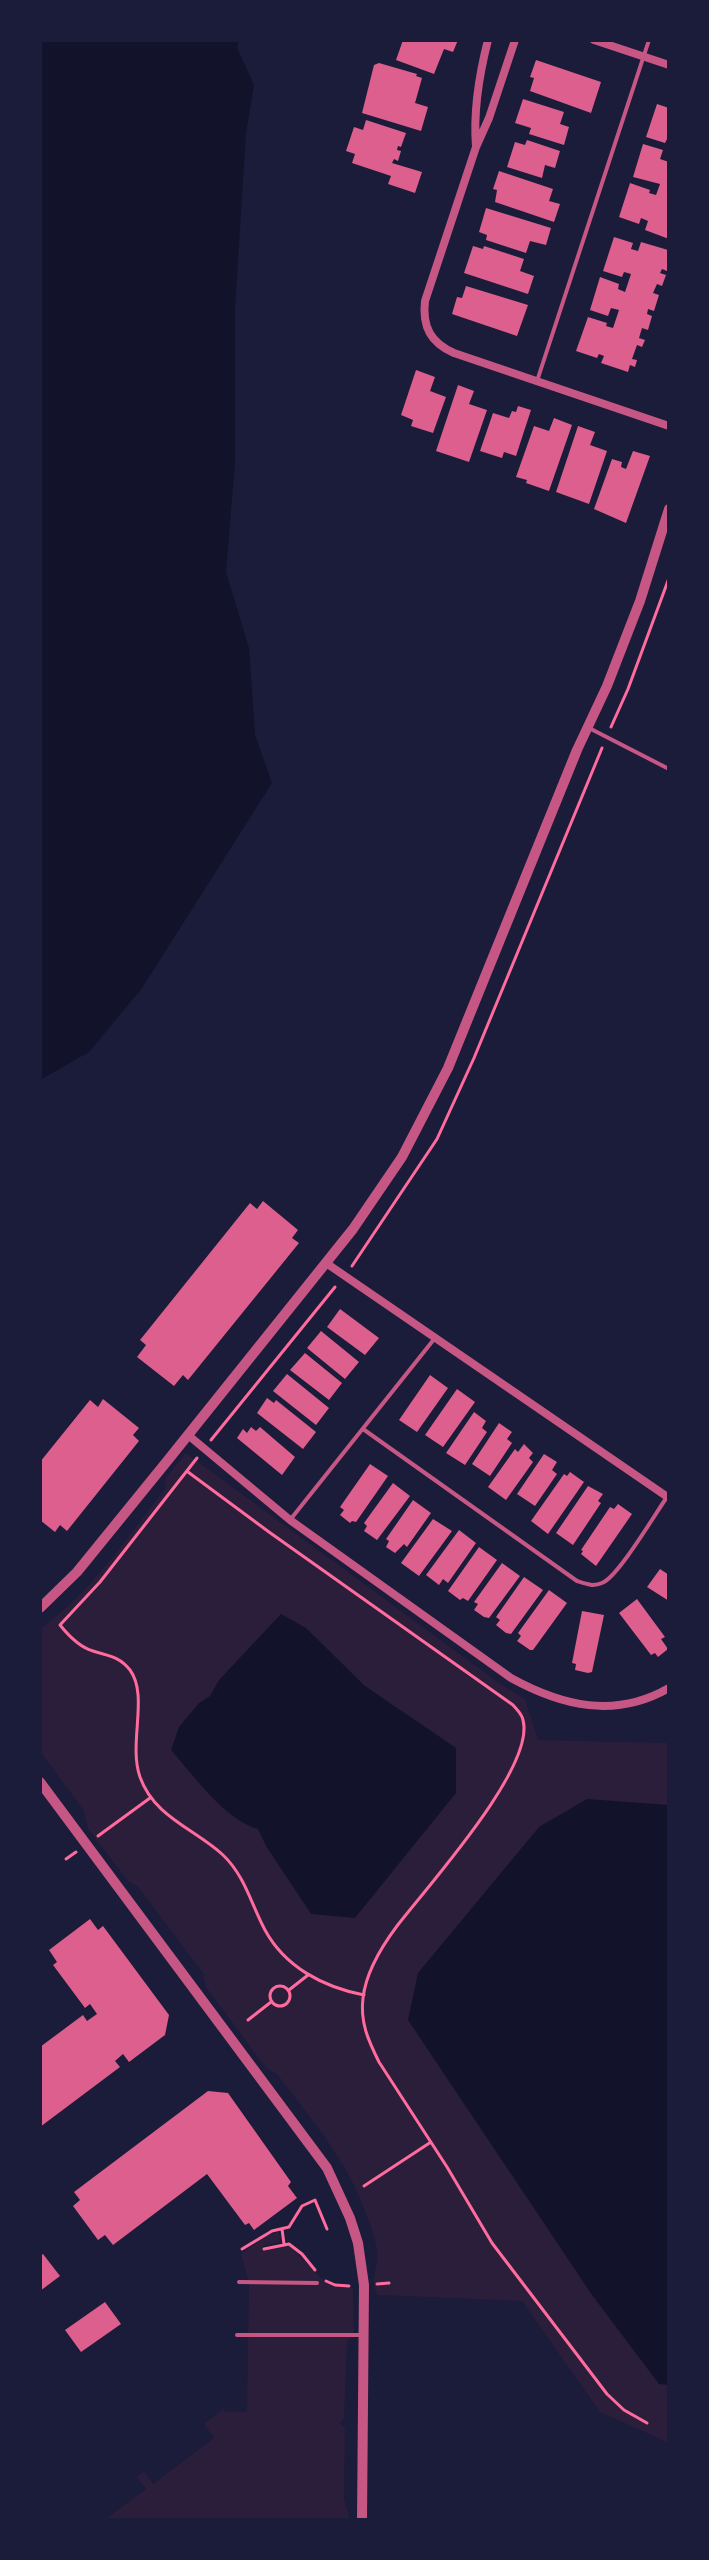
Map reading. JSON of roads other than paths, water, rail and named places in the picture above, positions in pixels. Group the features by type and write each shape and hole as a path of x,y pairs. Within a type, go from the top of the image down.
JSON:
{"street":[{"path":"476,147 474,114 488,40"},
{"path":"515,40 425,301 428,333 444,349 669,426"},
{"path":"594,40 669,65"},
{"path":"40,1608 77,1572 188,1435 374,1201 402,1157 448,1068 624,644 669,509"},
{"path":"326,1263 668,1497"},
{"path":"188,1435 290,1520 511,1678 537,1692 563,1702 615,1705 638,1702 669,1688"},
{"path":"40,1782 327,2168 350,2218 358,2243 364,2285 362,2520"}],"lane":[{"path":"537,381 649,40"},
{"path":"587,727 669,769"},
{"path":"290,1520 435,1338"},
{"path":"363,1429 577,1581 588,1585 599,1585 615,1573 668,1497"},
{"path":"239,2282 317,2283"},
{"path":"237,2335 364,2335"}]}
